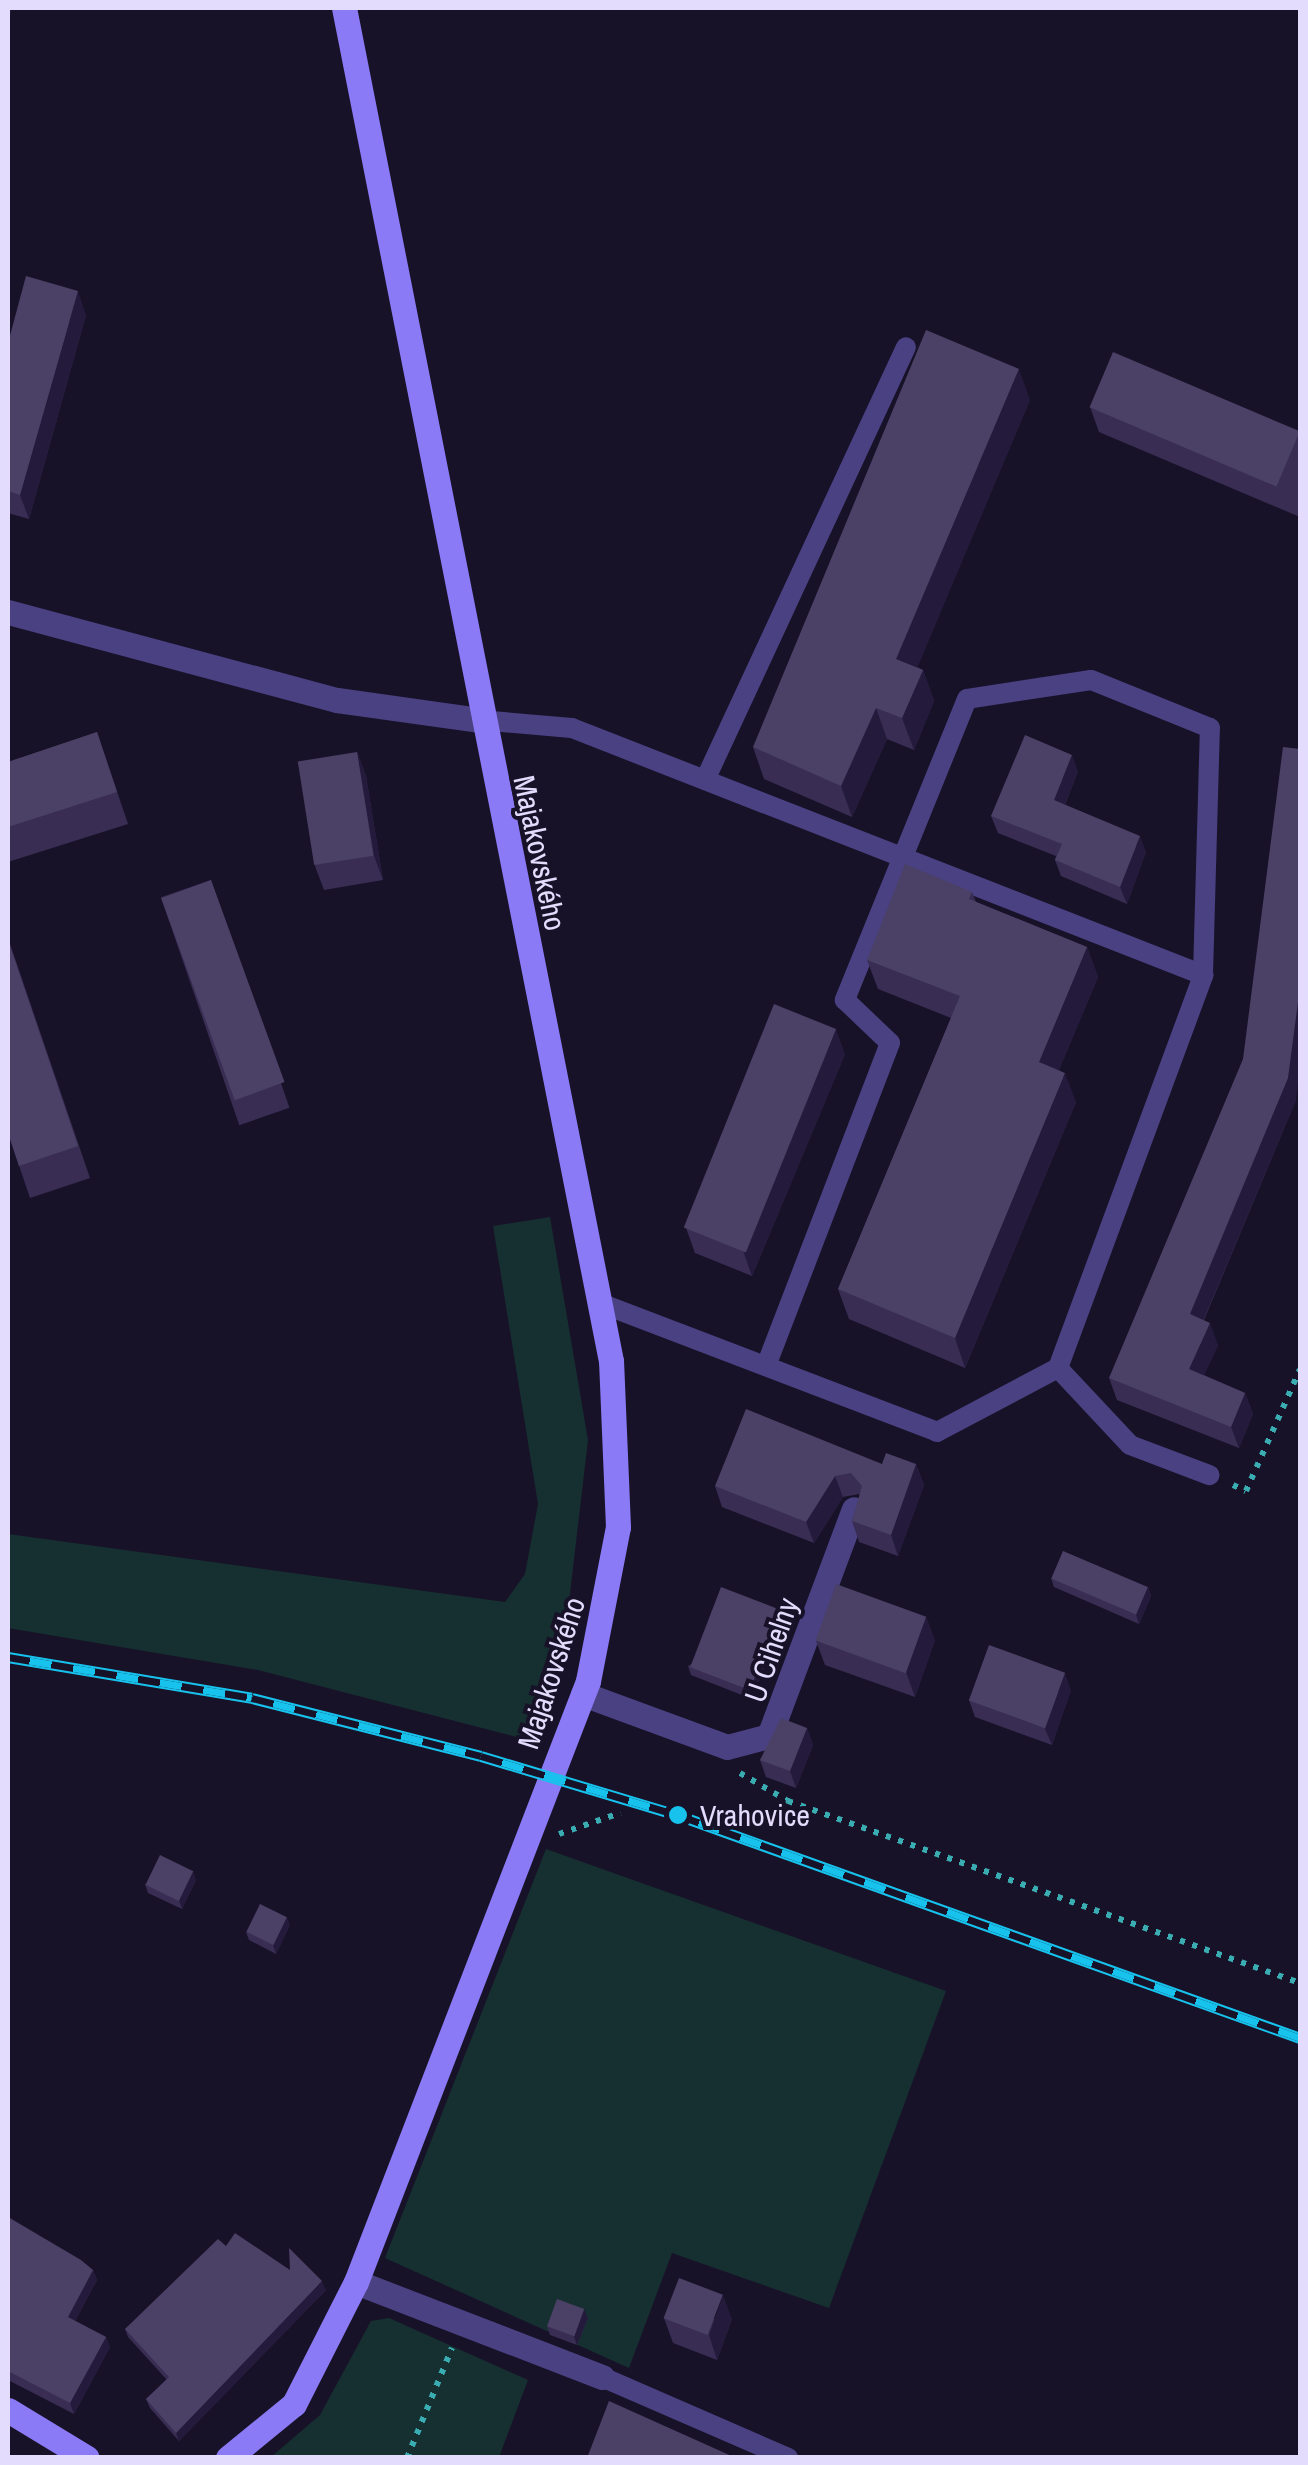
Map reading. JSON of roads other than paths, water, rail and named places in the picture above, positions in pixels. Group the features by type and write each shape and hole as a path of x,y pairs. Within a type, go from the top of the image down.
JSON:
{"street":[{"name":"Majakovského","path":"228,2458 294,2404 356,2282 583,1694 618,1527 600,1303 479,720 344,8"},
{"path":"8,612 337,700 479,720"},
{"name":"U Cihelny","path":"583,1694 727,1748 757,1743 779,1726 854,1509"},
{"path":"356,2282 602,2377"},
{"path":"8,2410 87,2458"}],"lane":[{"path":"705,780 906,347"},
{"path":"600,1303 938,1432 1058,1368 1203,975 1210,728 1092,680 967,699 898,856 845,1000 890,1043 766,1366"},
{"path":"479,720 572,728 1203,975"},
{"path":"1058,1368 1130,1445 1209,1475"},
{"path":"602,2377 788,2458"}],"railway":[{"path":"8,1657 252,1698 481,1756 678,1815 1300,2038"}],"place":[{"name":"Vrahovice","path":"678,1815"}]}
